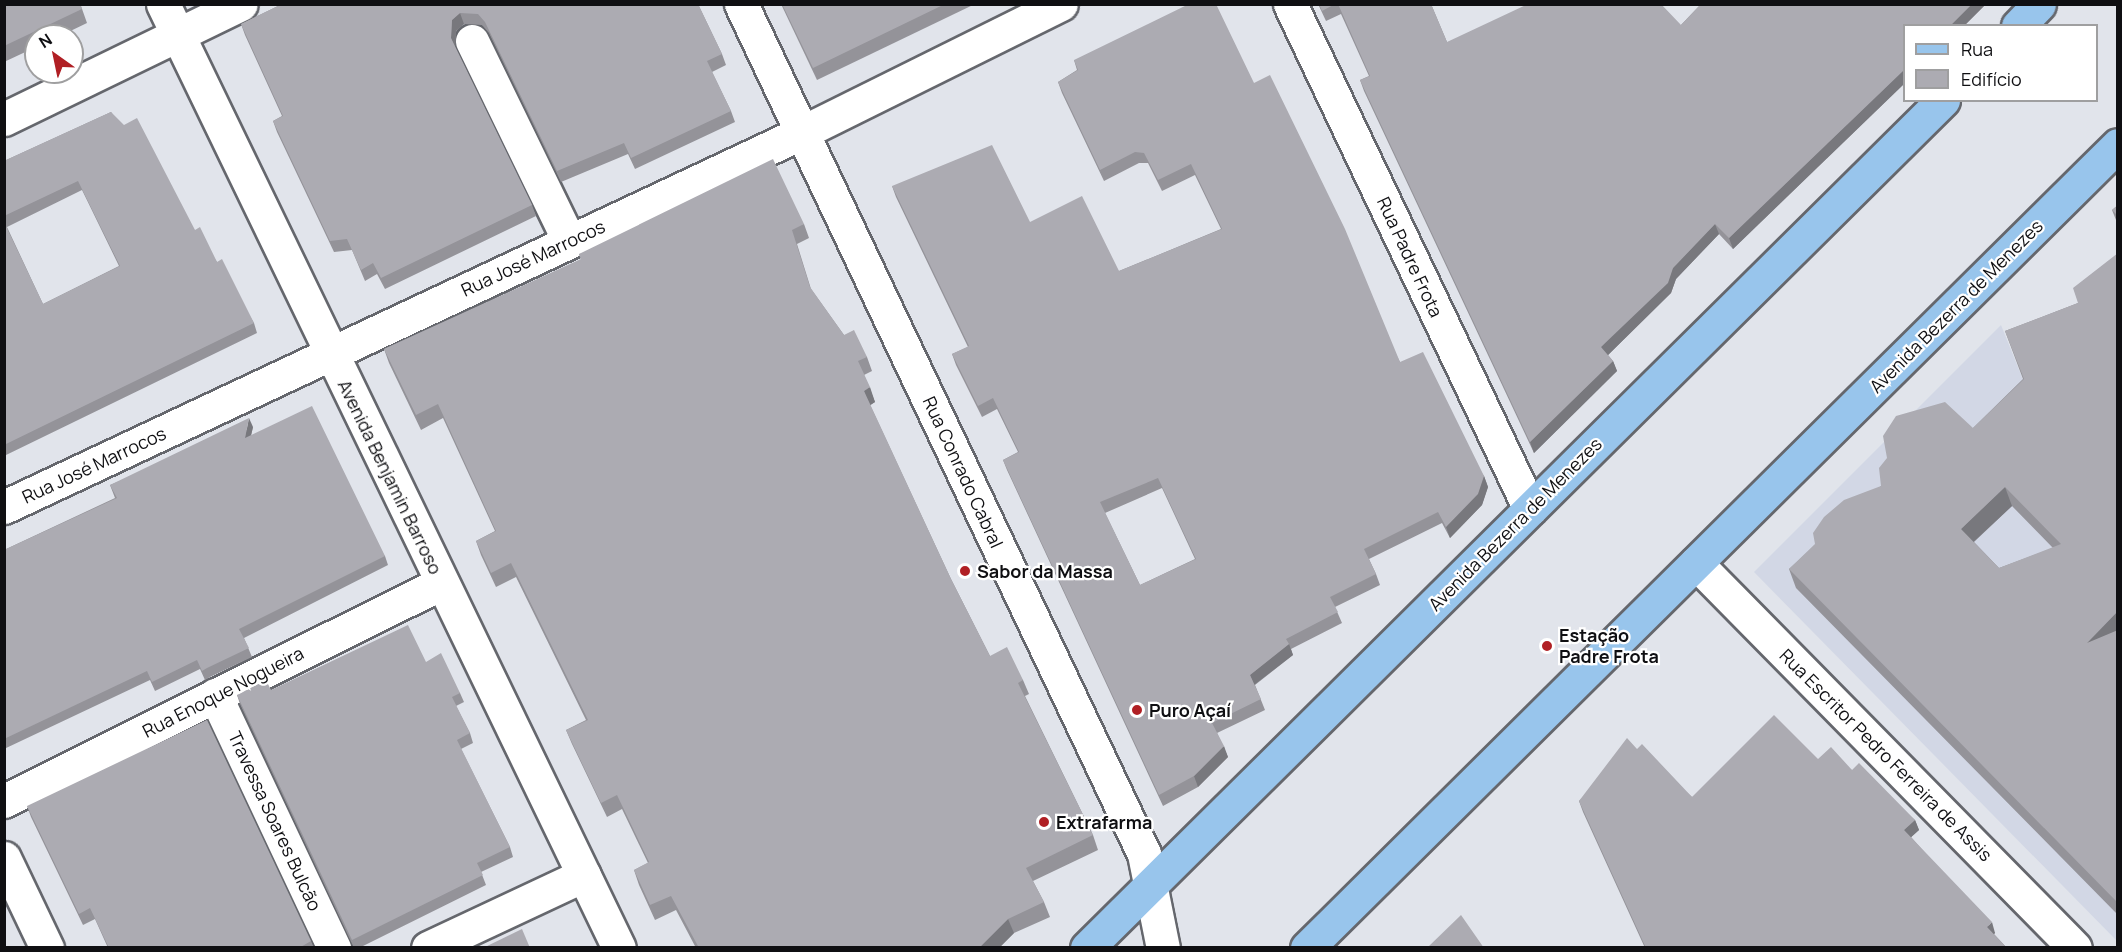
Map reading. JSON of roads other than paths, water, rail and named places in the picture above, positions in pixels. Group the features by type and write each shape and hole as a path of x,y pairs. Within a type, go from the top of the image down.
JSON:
{"main road":[{"path":"2020,24 2039,4"},
{"name":"Avenida Bezerra de Menezes","path":"1087,948 1941,102"},
{"name":"Avenida Bezerra de Menezes","path":"1307,948 2118,145"}],"street":[{"name":"Avenida Benjamin Barroso","path":"163,4 619,948"},
{"path":"4,119 241,4"},
{"name":"Rua Conrado Cabral","path":"741,4 1144,854 1163,948"},
{"name":"Rua José Marrocos","path":"4,507 801,133 1060,4"},
{"name":"Rua Padre Frota","path":"1290,4 1530,509"},
{"path":"472,41 569,241"},
{"name":"Rua Escritor Pedro Ferreira de Assis","path":"1696,563 2075,948"},
{"name":"Rua Enoque Nogueira","path":"4,801 442,583"},
{"name":"Travessa Soares Bulcão","path":"215,695 334,948"},
{"path":"4,858 47,948"},
{"path":"428,948 584,875"}],"place":[{"name":"Sabor da Massa","path":"965,571"},
{"name":"Estação Padre Frota","path":"1547,646"},
{"name":"Puro Açaí","path":"1137,710"},
{"name":"Extrafarma","path":"1044,822"}]}
